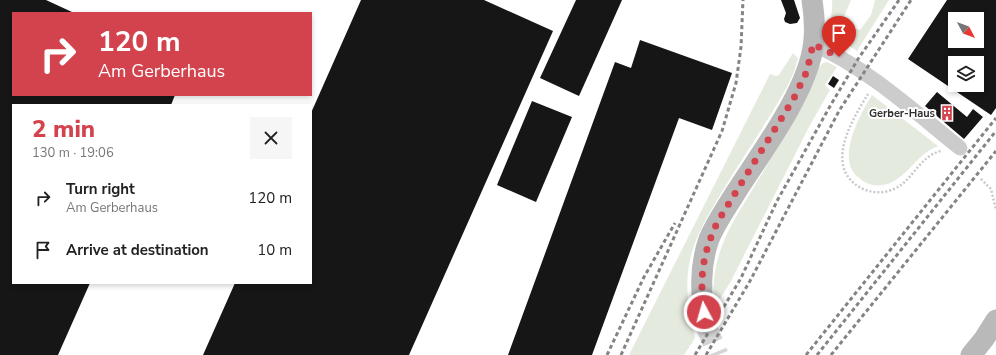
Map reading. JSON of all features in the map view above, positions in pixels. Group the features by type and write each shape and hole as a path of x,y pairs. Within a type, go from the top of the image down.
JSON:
{"main road":[{"path":"705,323 701,284 703,261 709,240 718,221 794,98 807,71 813,44 814,26 812,0"},
{"path":"984,342 996,320"}],"street":[{"path":"813,44 839,57 876,82 954,150"}],"path":[{"path":"841,46 854,25"},
{"path":"876,82 856,114 842,151 843,167 853,182 866,190 874,192 892,190 905,182 930,156 940,151 954,150"},
{"path":"981,179 991,190 996,210"}],"shaded area":[{"path":"832,0 851,0 843,19 854,28 860,30 871,15 875,0 889,0 857,51 842,40 833,30 831,20"},
{"path":"793,53 798,58 794,72 786,89 709,213 696,240 690,260 687,280 689,309 695,338 684,355 629,355 770,74 776,76 779,75"},
{"path":"827,62 837,67 825,85 830,90 809,127 730,283 714,308 713,288 715,270 725,238 783,134 808,93 819,67 823,63"},
{"path":"872,95 938,146 924,154 903,175 890,183 883,185 872,185 863,181 852,170 849,161 849,152 854,131"}],"building":[{"path":"0,0 46,0 72,12 12,12 12,96 175,96 171,104 12,104 12,284 90,284 58,355 0,355"},
{"path":"361,0 484,0 553,31 409,355 203,355 235,284 312,284 312,111"},
{"path":"576,0 622,0 579,96 540,78"},
{"path":"781,0 794,0 800,18 797,23 790,24 785,22 784,19 786,13"},
{"path":"947,0 996,0 996,108 991,115 957,92 984,92 984,56 948,56 948,86 908,59"},
{"path":"640,40 732,73 712,130 679,118 592,355 508,355 615,62 631,68"},
{"path":"833,76 839,80 834,88 828,84"},
{"name":"Gerber-Haus","path":"937,92 967,117 973,109 983,117 964,139 925,106"},
{"path":"532,101 572,117 536,202 497,185"}],"tunnel":[{"path":"705,323 718,355"}],"railway":[{"path":"621,355 722,131 736,83 741,47 743,0"},
{"path":"695,355 741,278 777,201 829,108 858,59 899,0"},
{"path":"706,355 750,281 839,111 911,0"},
{"path":"806,355 996,118"},
{"path":"817,355 996,131"},
{"path":"831,355 996,151"},
{"path":"607,355 644,277 675,223"}],"place":[{"name":"Gerber-Haus","path":"947,113"}],"route":[{"path":"704,312 701,284 703,261 709,240 718,221 794,98 807,71 813,44 839,57"}]}
